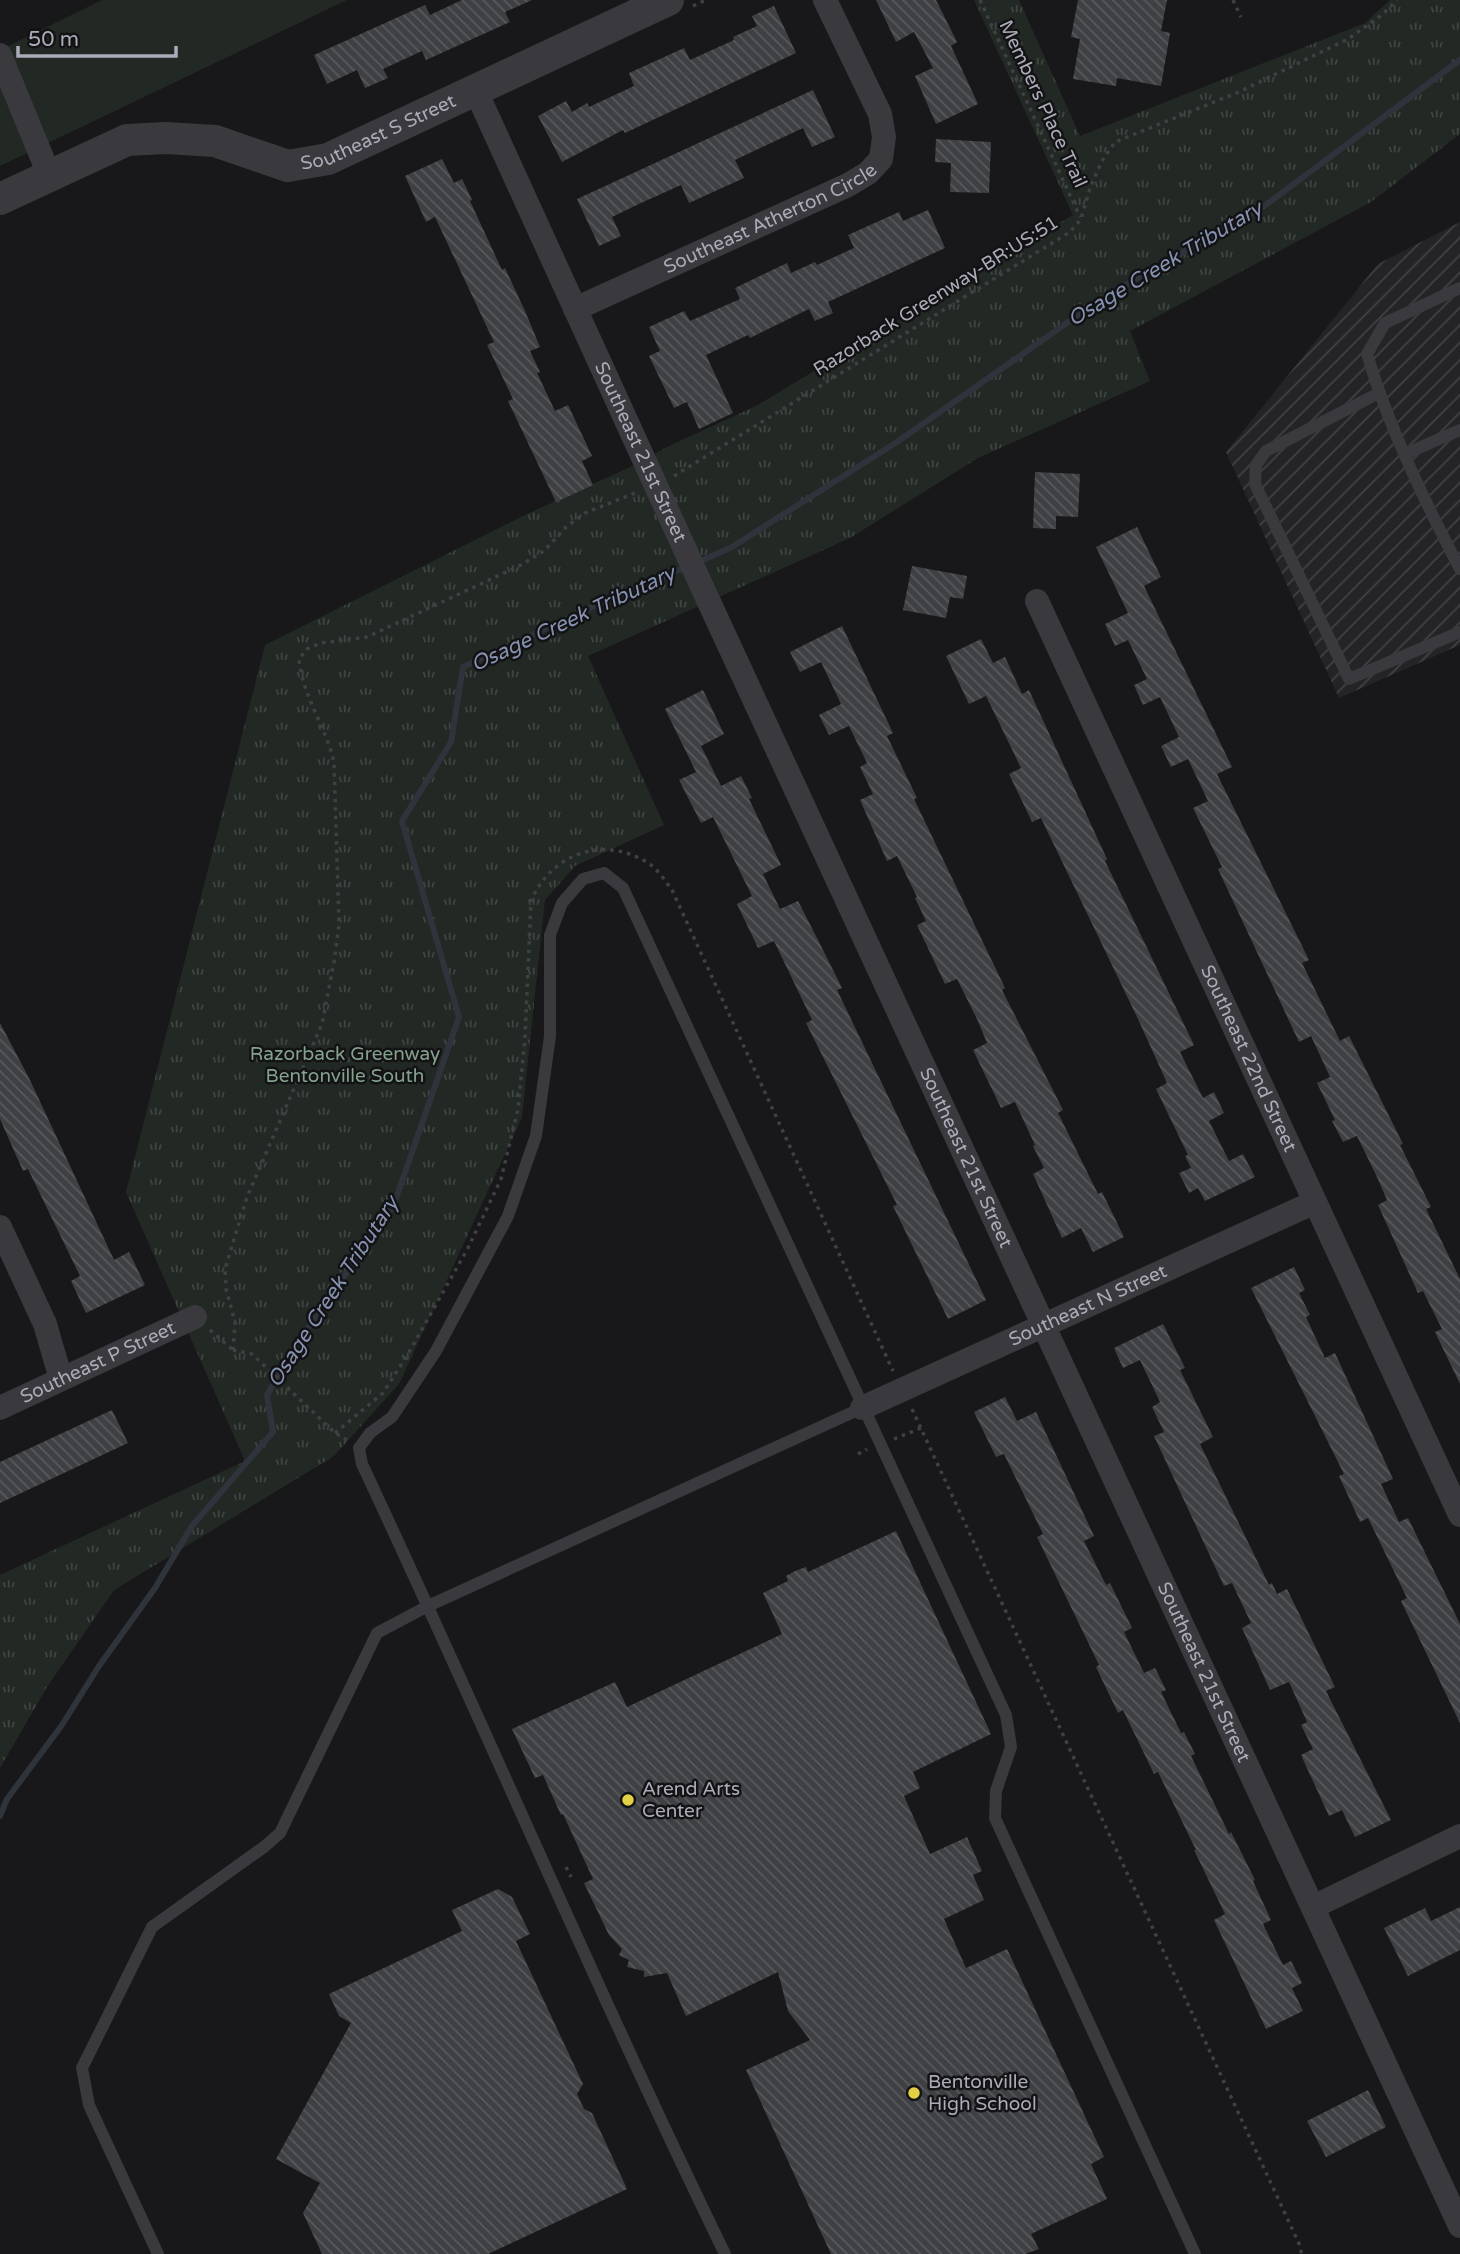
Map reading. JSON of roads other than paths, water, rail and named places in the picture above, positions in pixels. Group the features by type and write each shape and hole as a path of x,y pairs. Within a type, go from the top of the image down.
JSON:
{"street":[{"name":"Southeast S Street","path":"0,199 127,140 166,138 215,141 288,166 328,159 668,0"},
{"name":"Southeast Atherton Circle","path":"575,309 848,186 868,173 881,159 884,137 880,114 825,0"},
{"path":"0,55 50,177"},
{"name":"Southeast 21st Street","path":"475,89 682,545 1460,2226"},
{"name":"Southeast 22nd Street","path":"1037,601 1460,1515"},
{"name":"Southeast N Street","path":"862,1408 1315,1202"},
{"path":"0,1227 45,1324 61,1379"},
{"name":"Southeast P Street","path":"0,1408 195,1317"},
{"path":"1313,1908 1460,1836"}],"lane":[{"path":"1459,564 1378,393 1367,354 1385,323 1460,288"},
{"path":"1378,393 1266,451 1256,465 1255,484 1349,679 1460,632"},
{"path":"1405,454 1460,430"},
{"path":"725,2254 513,1799 362,1464 359,1448 369,1433 392,1417 436,1351 508,1216 536,1136 550,1036 550,935 562,903 583,879 604,873 623,888 1006,1715 1011,1746 996,1791 995,1818 1195,2254"},
{"path":"158,2254 89,2105 82,2068 152,1927 280,1833 377,1633 428,1606 862,1408"}],"waterway":[{"name":"Osage Creek Tributary","path":"696,563 732,547 897,442 1104,297 1263,207 1460,60"},
{"name":"Osage Creek Tributary","path":"0,1816 7,1799 62,1725 99,1666 155,1588 192,1526 273,1432 267,1395 294,1348 393,1207 459,1017 402,821 451,742 463,667 686,567"}],"place":[{"name":"Arend Arts Center","path":"628,1800"},
{"name":"Bentonville High School","path":"914,2093"}],"park label":[{"name":"Razorback Greenway Bentonville South","path":"345,1065"}]}
